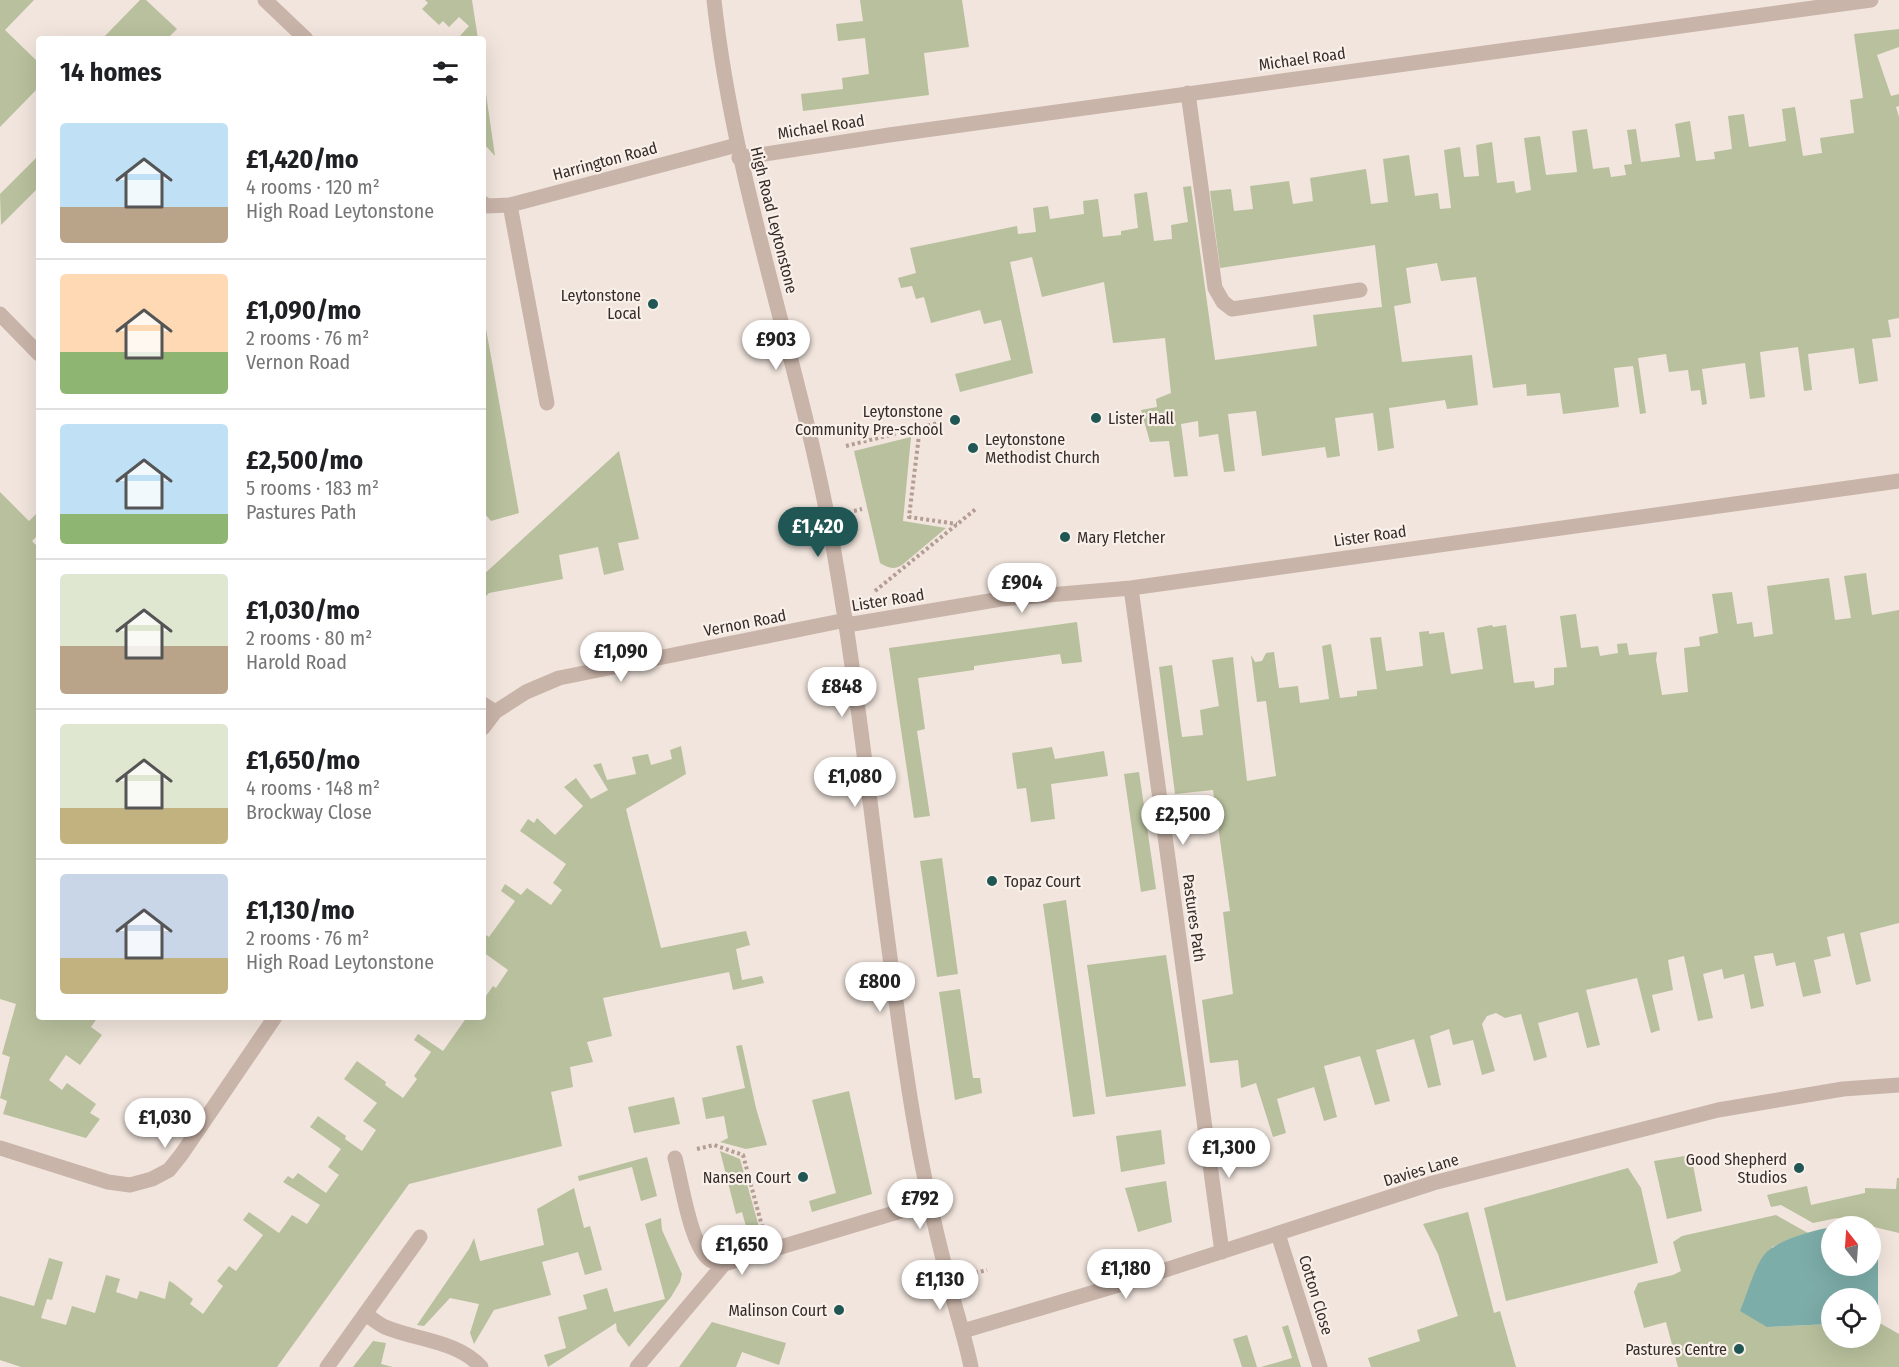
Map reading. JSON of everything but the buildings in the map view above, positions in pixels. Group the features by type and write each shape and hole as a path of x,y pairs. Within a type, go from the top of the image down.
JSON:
{"street":[{"path":"265,0 303,36"},
{"name":"High Road Leytonstone","path":"714,0 738,151 812,445 846,622 893,988 914,1119 948,1280 971,1367"},
{"name":"Michael Road","path":"738,151 803,147 1871,0"},
{"path":"1188,93 1215,288 1223,302 1232,309 1360,290"},
{"name":"Harrington Road","path":"486,205 510,205 738,151"},
{"path":"510,205 547,403"},
{"path":"0,314 36,351"},
{"name":"Lister Road","path":"846,622 1002,599 1131,588 1899,481"},
{"name":"Pastures Path","path":"1131,588 1222,1252"},
{"name":"Vernon Road","path":"489,708 559,678 846,622"},
{"path":"0,1148 108,1182 130,1185 152,1179 169,1170 181,1155 273,1020"},
{"name":"Davies Lane","path":"963,1331 1026,1314 1433,1183 1718,1110 1843,1089 1899,1085"},
{"path":"675,1159 692,1230 710,1260 724,1264 931,1203"},
{"name":"Cotton Close","path":"1278,1234 1320,1367"},
{"path":"327,1367 420,1237"},
{"path":"637,1367 724,1264"},
{"path":"365,1314 383,1326 457,1349 481,1367"}],"path":[{"path":"846,446 942,422"},
{"path":"920,427 909,517 957,524"},
{"path":"875,591 978,508"},
{"path":"780,525 804,521"},
{"path":"675,1159 695,1149 714,1145 743,1155 770,1250"},
{"path":"975,1273 987,1270"},
{"path":"913,1290 925,1286"}],"green space":[{"path":"0,0 34,0 5,30 36,60 36,90 0,127"},
{"path":"140,0 146,0 177,29 170,36 105,36"},
{"path":"425,0 472,0 478,36 460,36 469,26 459,17 449,27 443,21 439,25 422,9 428,3"},
{"path":"860,0 962,0 969,47 924,53 929,95 803,111 801,94 843,89 842,78 869,74 865,38 838,41 836,24 863,21"},
{"path":"1899,29 1899,47 1877,55 1891,96 1899,94 1899,106 1896,107 1899,117 1899,318 1888,320 1891,337 1872,339 1878,381 1859,384 1854,348 1808,354 1812,390 1804,391 1798,347 1760,352 1765,397 1750,399 1745,363 1702,369 1707,404 1702,405 1700,390 1691,391 1688,370 1669,372 1666,354 1638,358 1646,413 1640,414 1633,366 1614,368 1619,407 1563,414 1560,393 1527,396 1526,384 1493,388 1476,277 1441,281 1437,263 1406,268 1411,303 1394,306 1402,362 1472,355 1478,405 1447,409 1445,400 1389,408 1394,448 1378,451 1373,413 1335,418 1340,456 1327,458 1325,447 1262,456 1256,411 1228,414 1235,471 1224,472 1218,434 1199,437 1198,421 1181,424 1188,476 1174,477 1169,441 1150,442 1141,410 1157,407 1156,399 1171,393 1165,338 1113,343 1104,282 1042,297 1032,257 1010,262 1033,373 960,392 955,374 1011,360 1001,320 984,324 980,310 931,323 924,297 916,299 912,286 901,288 898,278 916,273 910,248 1017,226 1018,234 1036,232 1033,208 1048,206 1050,219 1084,214 1083,201 1098,199 1103,237 1121,235 1121,231 1138,228 1134,194 1147,192 1154,241 1172,239 1171,225 1188,222 1183,187 1191,186 1215,360 1317,346 1313,315 1382,307 1375,245 1220,268 1210,191 1231,189 1234,211 1253,209 1250,186 1289,181 1293,204 1313,201 1310,178 1366,169 1371,204 1388,202 1383,159 1409,155 1415,196 1438,193 1440,209 1451,208 1444,150 1460,147 1464,177 1479,176 1476,145 1492,142 1497,183 1514,181 1516,193 1531,190 1524,138 1540,136 1546,175 1577,172 1572,131 1587,129 1593,169 1609,167 1611,177 1626,175 1624,165 1632,164 1627,130 1636,129 1641,162 1680,157 1675,124 1690,121 1696,161 1715,159 1714,152 1732,149 1728,116 1744,114 1749,147 1786,141 1782,109 1795,107 1803,156 1822,153 1820,138 1854,133 1850,100 1863,98 1854,34"},
{"path":"486,94 495,156 486,146"},
{"path":"36,158 36,190 1,225 0,194"},
{"path":"486,329 519,513 491,521 486,515"},
{"path":"911,437 903,521 946,528 902,565 891,568 880,563 854,451"},
{"path":"619,451 639,539 618,543 624,570 604,575 598,547 559,555 563,579 489,593 486,596 486,572"},
{"path":"0,492 29,521 36,514 36,537 32,541 36,545 36,1020 96,1020 91,1027 102,1035 80,1065 66,1055 49,1080 62,1090 67,1083 96,1104 90,1113 100,1119 86,1138 3,1114 7,1101 0,1098 10,1057 2,1054 16,1004 0,999"},
{"path":"1866,573 1872,615 1899,610 1899,923 1860,933 1871,981 1856,985 1844,933 1827,937 1831,956 1814,960 1821,993 1803,997 1795,962 1776,966 1773,953 1754,956 1764,1006 1751,1009 1744,974 1724,979 1722,969 1703,974 1713,1018 1698,1021 1684,956 1668,960 1673,990 1652,995 1660,1030 1651,1033 1637,978 1586,990 1600,1045 1587,1048 1578,1012 1538,1023 1547,1057 1534,1061 1521,1014 1505,1018 1496,1013 1487,1016 1482,1024 1495,1071 1482,1075 1473,1040 1453,1045 1449,1029 1430,1036 1441,1085 1428,1088 1414,1039 1376,1050 1390,1101 1375,1105 1360,1056 1324,1066 1337,1117 1324,1121 1314,1087 1277,1099 1286,1133 1273,1137 1256,1083 1241,1088 1238,1060 1210,1063 1202,1000 1233,994 1223,912 1230,911 1213,790 1175,794 1159,667 1172,665 1182,737 1203,735 1200,710 1219,706 1212,660 1233,657 1247,781 1276,776 1266,701 1257,702 1251,655 1255,662 1262,661 1266,653 1274,652 1279,688 1298,686 1300,703 1329,699 1322,646 1331,644 1340,698 1357,696 1357,691 1377,689 1370,638 1381,637 1386,671 1423,666 1419,632 1429,631 1429,634 1444,632 1451,674 1483,669 1477,628 1506,625 1514,683 1534,681 1535,688 1554,685 1554,668 1567,667 1560,616 1576,614 1581,648 1598,646 1600,656 1618,653 1617,644 1627,643 1629,655 1657,652 1656,660 1662,695 1688,692 1684,648 1700,646 1699,637 1718,633 1712,594 1732,592 1737,624 1752,622 1754,637 1773,634 1767,586 1829,578 1835,620 1851,618 1844,576"},
{"path":"1077,622 1082,662 1062,664 1060,654 974,666 974,670 918,678 925,729 917,731 930,816 914,818 889,648"},
{"path":"681,746 686,774 626,809 661,948 746,931 750,945 736,949 742,980 762,976 764,983 733,990 729,972 603,998 612,1036 587,1042 593,1062 570,1067 573,1087 551,1092 562,1146 409,1184 277,1367 21,1367 0,1360 0,1296 34,1306 49,1258 63,1262 52,1300 47,1299 41,1318 66,1325 72,1306 95,1313 106,1275 120,1279 116,1292 137,1299 140,1291 165,1299 169,1281 193,1299 190,1304 203,1314 223,1286 217,1281 229,1266 236,1271 263,1235 243,1220 249,1212 279,1233 292,1215 307,1224 320,1205 283,1182 288,1176 293,1179 298,1173 326,1193 339,1175 328,1167 341,1149 310,1127 318,1116 362,1151 376,1130 363,1121 377,1103 344,1079 357,1061 386,1082 385,1085 403,1098 417,1079 414,1076 431,1052 414,1040 418,1034 443,1051 465,1020 486,1020 486,996 493,986 496,988 508,970 486,954 486,935 489,937 515,901 501,891 505,884 521,895 527,888 551,905 562,890 553,883 566,864 520,831 528,819 534,823 537,818 555,835 583,806 564,787 576,778 591,799 608,790 593,765 601,763 607,780 636,774 632,757 648,754 651,765 672,759 670,750"},
{"path":"1052,747 1055,759 1104,751 1108,776 1051,784 1055,819 1031,822 1026,788 1017,789 1012,753"},
{"path":"1139,772 1156,889 1141,892 1124,774"},
{"path":"942,858 958,974 937,977 920,861"},
{"path":"1066,900 1095,1114 1073,1117 1043,904"},
{"path":"1166,955 1186,1086 1106,1097 1087,965"},
{"path":"960,989 973,1078 980,1078 982,1093 955,1100 939,992"},
{"path":"742,1045 767,1145 746,1149 720,1142 728,1138 724,1116 706,1119 702,1098 745,1088 736,1046"},
{"path":"849,1091 872,1194 812,1212 809,1201 836,1193 812,1100"},
{"path":"674,1097 680,1124 634,1133 628,1107"},
{"path":"1161,1130 1165,1164 1121,1172 1116,1136"},
{"path":"720,1151 740,1159 759,1227 747,1230 742,1212 736,1214"},
{"path":"1691,1155 1702,1211 1667,1219 1654,1161"},
{"path":"647,1157 657,1196 641,1201 632,1167 579,1181 578,1176"},
{"path":"1628,1168 1641,1188 1658,1263 1506,1301 1484,1208"},
{"path":"1897,1178 1899,1178 1899,1233 1881,1229 1881,1216 1821,1216 1821,1221 1813,1223 1781,1205 1771,1207 1767,1195 1807,1186 1811,1205 1865,1193 1865,1188 1896,1189"},
{"path":"1166,1181 1172,1222 1138,1232 1125,1188"},
{"path":"574,1188 584,1228 590,1226 602,1270 585,1275 578,1252 542,1262 551,1295 494,1310 474,1344 470,1333 479,1304 450,1298 424,1326 417,1325 469,1249 474,1238 480,1261 544,1245 537,1209"},
{"path":"1468,1212 1494,1313 1500,1311 1516,1367 1371,1367 1368,1358 1420,1341 1417,1330 1458,1316 1438,1254 1423,1224"},
{"path":"1776,1215 1808,1233 1772,1247 1767,1327 1821,1324 1821,1348 1881,1348 1881,1324 1899,1334 1899,1367 1678,1367 1666,1322 1644,1328 1634,1292 1638,1283 1681,1271 1673,1242 1682,1236"},
{"path":"661,1218 662,1230 682,1274 671,1297 629,1347 617,1331 616,1323 548,1367 544,1355 566,1348 558,1317 587,1309 583,1295 607,1288 614,1312 665,1299 645,1224"},
{"path":"712,1322 786,1343 779,1365 742,1352 736,1367 679,1367"},
{"path":"1288,1325 1301,1367 1261,1367 1292,1358 1282,1327"},
{"path":"1247,1335 1257,1367 1242,1367 1233,1339"},
{"path":"373,1341 386,1343 381,1364 393,1367 353,1367"}],"water":[{"path":"1821,1230 1821,1276 1878,1276 1878,1288 1821,1288 1821,1324 1767,1327 1740,1311 1757,1266 1764,1255 1777,1245 1796,1236"}],"place":[{"name":"Leytonstone Local","path":"653,304"},
{"name":"Lister Hall","path":"1096,418"},
{"name":"Leytonstone Community Pre-school","path":"955,420"},
{"name":"Leytonstone Methodist Church","path":"973,448"},
{"name":"Mary Fletcher","path":"1065,537"},
{"name":"Topaz Court","path":"992,881"},
{"name":"Good Shepherd Studios","path":"1799,1168"},
{"name":"Nansen Court","path":"803,1177"},
{"name":"Malinson Court","path":"839,1310"},
{"name":"Pastures Centre","path":"1739,1349"}]}
